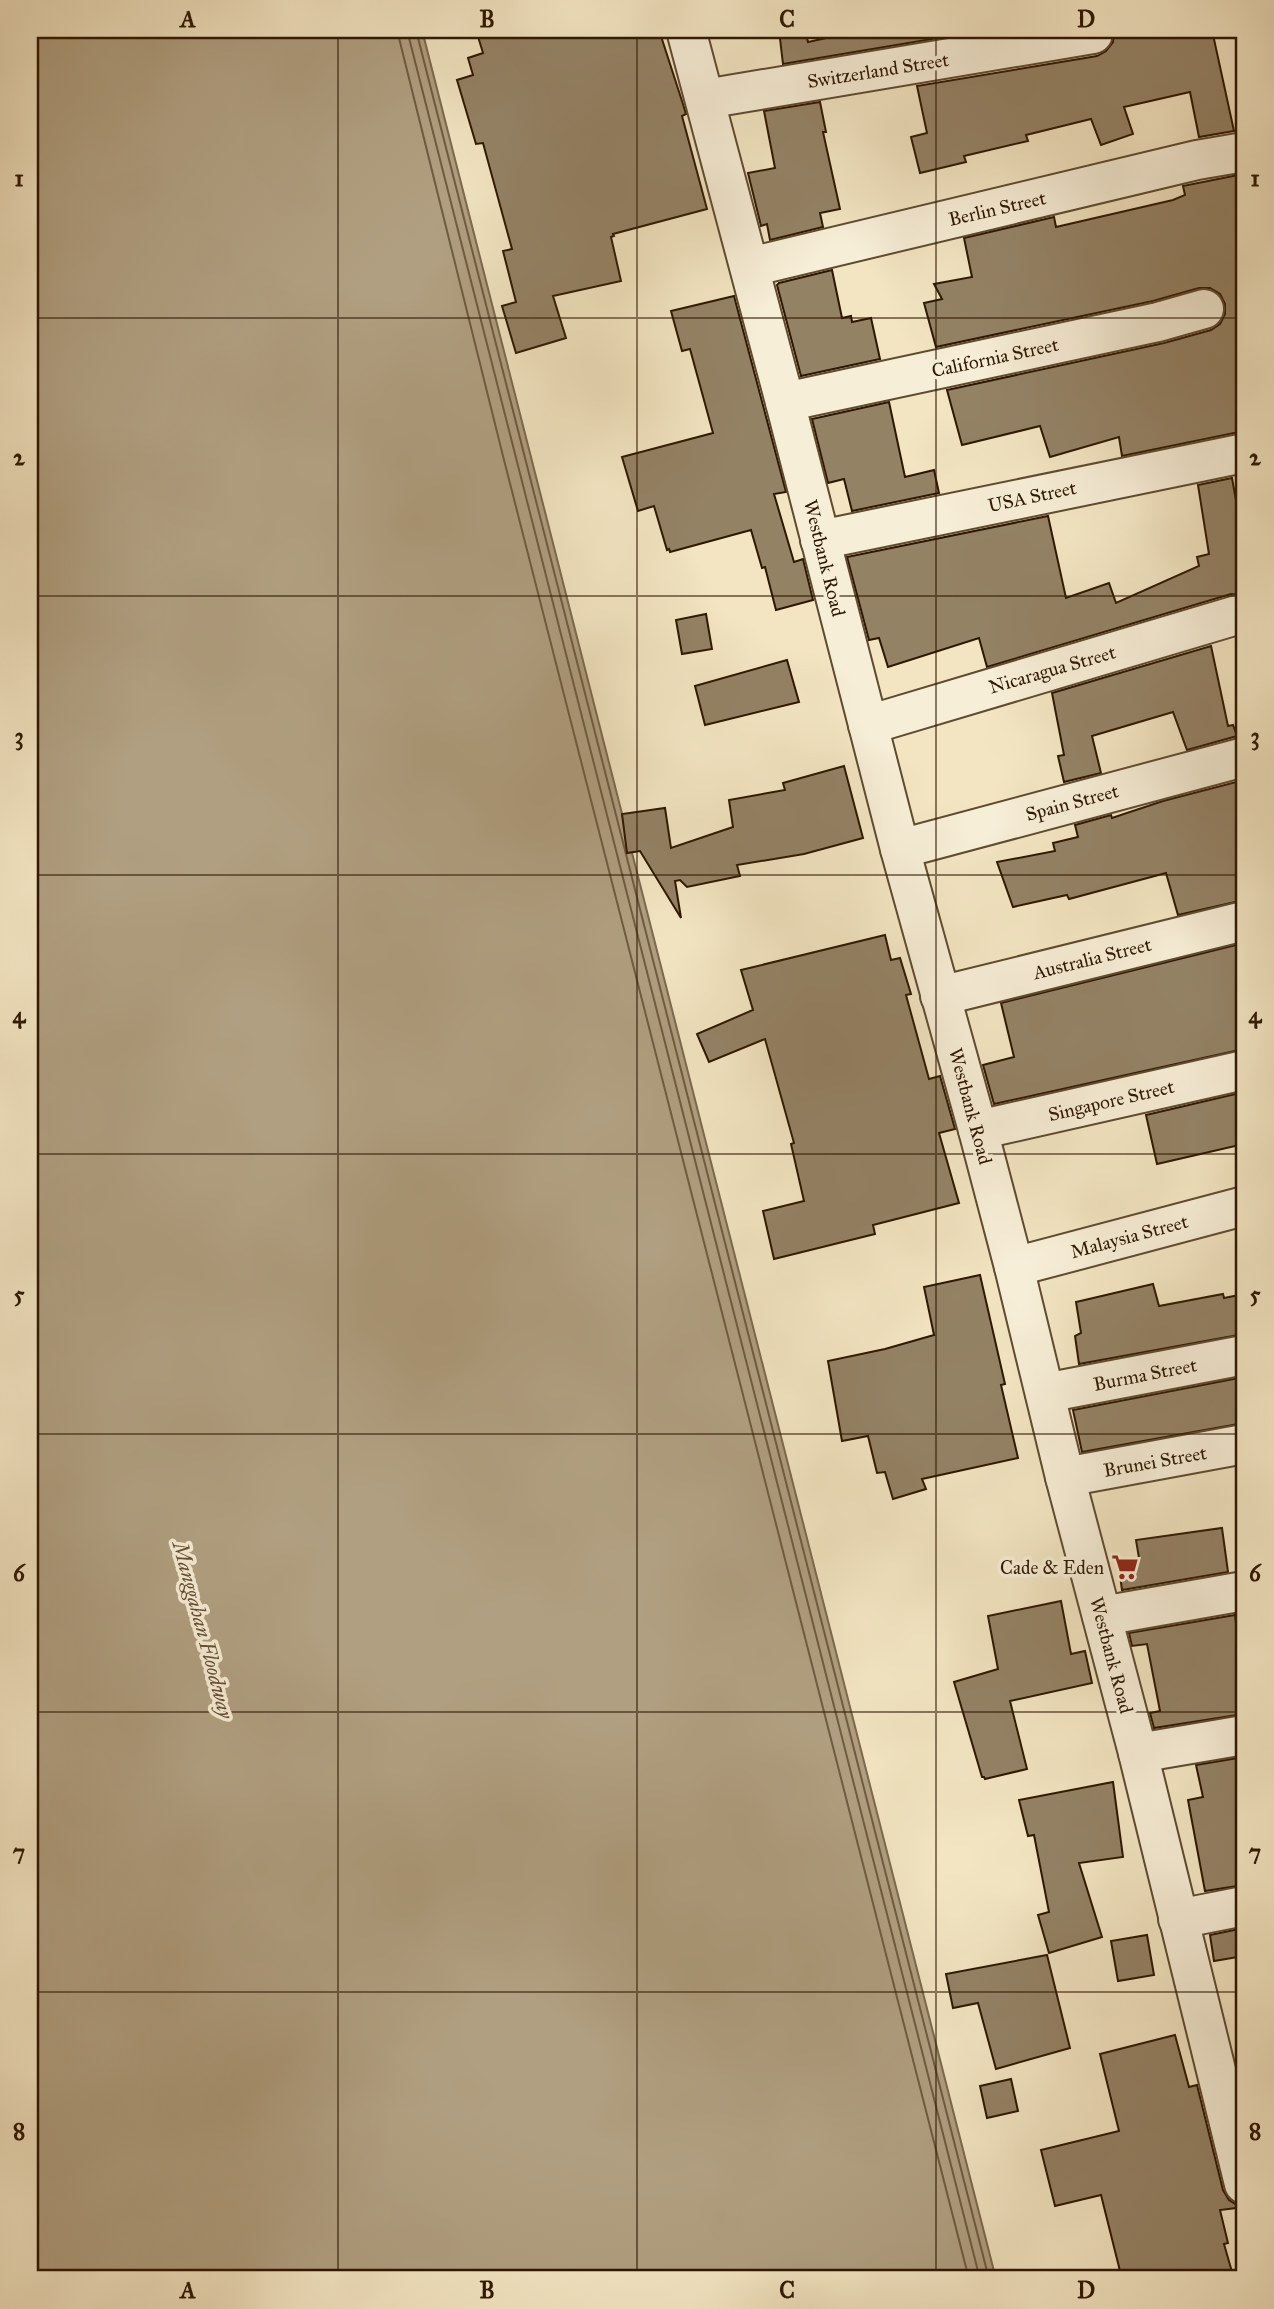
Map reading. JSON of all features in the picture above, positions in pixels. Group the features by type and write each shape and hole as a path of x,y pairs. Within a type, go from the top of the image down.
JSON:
{"street":[{"name":"Westbank Road","path":"687,30 900,849 1014,1267 1178,1919 1230,2069 1244,2184"},
{"name":"Switzerland Street","path":"705,99 1093,34"},
{"name":"Berlin Street","path":"750,267 1183,163 1244,152"},
{"name":"California Street","path":"785,402 1204,310"},
{"name":"USA Street","path":"820,540 1244,453"},
{"name":"Nicaragua Street","path":"868,724 1237,615"},
{"name":"Spain Street","path":"900,849 1244,757"},
{"name":"Australia Street","path":"940,996 1244,921"},
{"name":"Singapore Street","path":"978,1130 1244,1070"},
{"name":"Malaysia Street","path":"1014,1267 1244,1206"},
{"name":"Burma Street","path":"1045,1393 1244,1355"},
{"name":"Brunei Street","path":"1065,1477 1244,1444"},
{"path":"1102,1616 1244,1591"},
{"path":"1138,1753 1244,1735"},
{"path":"1178,1919 1244,1906"}],"water":[{"name":"Manggahan Floodway","path":"30,30 422,30 996,2279 30,2279"}],"building":[{"path":"476,30 659,30 686,114 682,116 707,209 613,234 611,237 621,281 553,296 566,338 516,353 502,306 516,302 503,251 512,249 483,143 476,144 457,80 473,75 468,58 483,53"},
{"path":"779,30 805,30 808,42 863,30 986,30 783,64"},
{"path":"1114,30 1212,30 1234,131 1199,137 1190,92 1124,107 1133,134 1101,145 1091,119 1026,135 1028,141 964,156 966,162 920,173 911,137 927,133 917,86 1097,56 1106,51 1113,42"},
{"path":"820,102 826,132 823,132 840,209 820,213 823,227 770,240 767,224 761,226 748,173 775,168 764,111"},
{"path":"1243,174 1244,431 1122,456 1119,437 1050,457 1040,426 962,445 947,390 1164,343 1211,330 1220,324 1225,314 1225,304 1220,294 1210,288 1199,288 1153,301 936,347 924,303 942,299 934,284 972,277 964,238 1054,217 1056,227 1173,200 1185,195 1183,186"},
{"path":"832,270 842,318 851,316 852,322 871,318 880,359 801,376 777,285"},
{"path":"734,296 786,492 774,494 794,562 803,559 813,600 776,610 765,567 762,568 751,530 670,552 667,550 654,506 638,511 622,457 713,433 690,349 682,351 671,311"},
{"path":"889,402 905,477 934,470 939,493 852,511 844,479 828,483 812,419"},
{"path":"1232,478 1244,545 1244,595 1231,594 987,667 979,638 888,667 879,638 869,640 847,557 1048,516 1066,598 1109,583 1116,603 1199,566 1197,557 1209,554 1198,485"},
{"path":"706,614 712,649 682,654 676,620"},
{"path":"1211,646 1228,726 1233,725 1237,736 1187,750 1173,712 1092,736 1101,773 1064,782 1058,756 1064,755 1052,693"},
{"path":"787,660 799,702 705,725 695,686"},
{"path":"844,766 863,838 804,854 737,865 740,876 687,887 680,880 675,881 681,918 640,851 627,853 622,814 665,808 671,848 733,827 729,800 785,790 783,783"},
{"path":"1244,780 1244,900 1178,915 1166,873 1069,899 1067,895 1013,907 997,862 1055,851 1053,843 1078,837 1075,825 1111,815 1112,818 1163,801"},
{"path":"885,935 891,960 900,958 911,994 906,995 929,1079 940,1076 955,1129 939,1133 959,1203 873,1225 875,1234 774,1259 763,1211 804,1201 791,1144 794,1143 765,1039 709,1062 697,1034 753,1010 741,970"},
{"path":"1244,943 1244,1049 994,1104 983,1065 1014,1057 1001,1003"},
{"path":"1244,1092 1244,1144 1157,1164 1146,1115"},
{"path":"980,1275 1005,1384 1001,1385 1018,1458 922,1479 926,1489 893,1499 885,1472 877,1473 868,1436 842,1441 828,1361 934,1335 924,1287"},
{"path":"1153,1284 1159,1306 1223,1294 1224,1298 1244,1294 1244,1334 1079,1364 1075,1336 1081,1333 1076,1302"},
{"path":"1244,1377 1244,1423 1082,1452 1073,1410"},
{"path":"1222,1528 1228,1572 1122,1590 1118,1561 1139,1558 1136,1540"},
{"path":"1061,1601 1071,1654 1085,1651 1092,1683 1010,1701 1027,1769 985,1779 982,1777 954,1682 998,1669 988,1616"},
{"path":"1235,1615 1238,1639 1244,1638 1244,1714 1154,1728 1150,1713 1160,1711 1147,1644 1132,1646 1129,1633"},
{"path":"1244,1757 1244,1885 1205,1891 1188,1800 1203,1797 1196,1765"},
{"path":"1113,1782 1123,1857 1079,1863 1102,1937 1049,1953 1038,1915 1049,1912 1034,1835 1028,1836 1019,1800"},
{"path":"1244,1928 1244,1956 1214,1961 1210,1935"},
{"path":"1147,1935 1154,1975 1118,1981 1111,1941"},
{"path":"1047,1955 1070,2048 996,2069 978,2003 953,2008 946,1974"},
{"path":"1175,2035 1189,2087 1197,2085 1223,2190 1229,2200 1237,2205 1244,2205 1220,2210 1228,2243 1224,2244 1234,2279 1122,2279 1101,2195 1055,2206 1041,2150 1119,2131 1100,2054"},
{"path":"1011,2079 1018,2111 987,2118 980,2086"}],"place":[{"name":"Cade & Eden","path":"1125,1567"}]}
